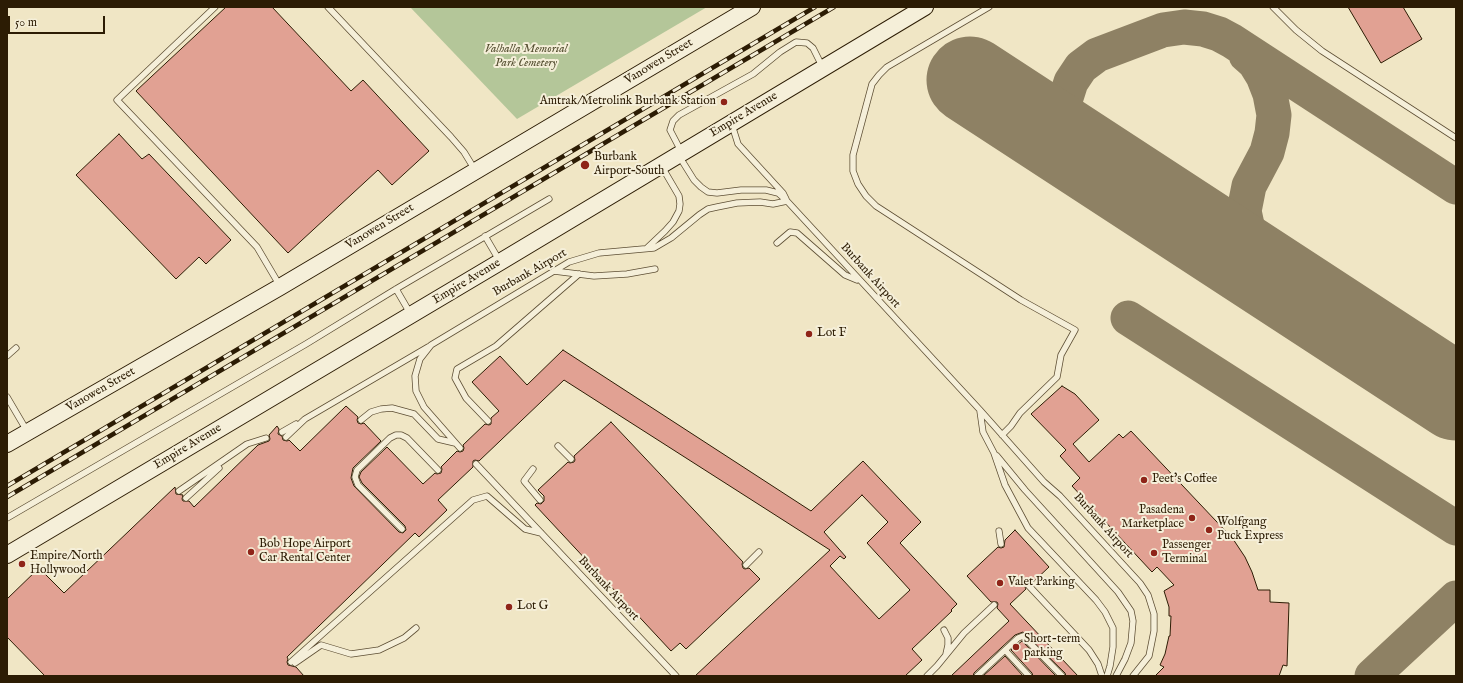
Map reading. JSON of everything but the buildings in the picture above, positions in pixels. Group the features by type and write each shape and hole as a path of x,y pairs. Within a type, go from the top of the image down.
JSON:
{"main road":[{"name":"Vanowen Street","path":"7,444 280,287 752,7"},
{"name":"Empire Avenue","path":"7,555 925,7"}],"lane":[{"path":"215,7 117,100 257,248 280,287"},
{"path":"328,7 451,137 464,152 475,171"},
{"path":"989,7 887,67 879,74 872,84 853,155 853,171 858,184 866,196 876,206 1021,300 1075,330 1061,355 1057,377 1020,413 1011,426 1002,435"},
{"path":"1269,7 1282,16"},
{"path":"1273,7 1296,30 1322,51 1456,138"},
{"path":"787,201 778,194 766,190 741,190 717,193 708,192 694,180 680,154 670,130 673,121 679,115 753,74 780,52 796,42 807,43 813,48 823,68"},
{"path":"731,124 738,144 783,193 787,201"},
{"path":"647,248 673,222 679,211 680,204 678,196 661,165"},
{"path":"7,518 306,344 549,199"},
{"name":"Burbank Airport","path":"460,448 424,407 416,391 415,376 420,359 431,345 569,262 587,256 654,248 662,244 708,209 737,203 760,202 772,204 787,201 859,281 980,410 1044,482 1060,496 1140,583 1148,595 1154,614 1154,631 1149,656 1133,676"},
{"path":"777,243 790,232 797,233 845,276 859,281"},
{"path":"485,236 500,262"},
{"path":"554,270 594,276 627,274 655,269"},
{"path":"488,421 466,398 455,378 457,369 496,346 579,274"},
{"path":"396,289 411,315"},
{"path":"284,434 305,419 431,345"},
{"path":"7,356 16,348"},
{"path":"7,397 27,432"},
{"path":"361,420 371,412 392,408 414,414 438,439 456,443"},
{"path":"980,410 983,432 994,453 1005,484 1028,528 1096,600 1105,612 1113,628 1110,666 1107,676"},
{"path":"402,529 358,485 355,477 357,470 390,438 396,435 401,435 407,438 438,470"},
{"path":"179,492 247,444 266,438"},
{"path":"558,446 571,459"},
{"path":"994,453 1025,490 1118,592 1131,611 1131,642 1125,659 1116,676"},
{"path":"186,498 234,454"},
{"name":"Burbank Airport","path":"476,464 676,676"},
{"path":"533,469 524,481 540,500"},
{"path":"416,628 404,638 379,650 351,654 321,646 292,663 473,500 487,496 525,529 541,533"},
{"path":"999,531 1001,544"},
{"path":"746,565 759,552"},
{"path":"1029,586 1089,650 1098,664 1102,676"},
{"path":"927,676 964,633 994,604"},
{"path":"944,630 948,638 945,656"},
{"path":"977,676 1018,638 1023,636 1062,676"},
{"path":"1005,650 1029,676"}],"green space":[{"name":"Valhalla Memorial Park Cemetery","path":"410,7 707,7 517,119"}],"taxiway":[{"path":"1084,155 1067,127 1064,104 1071,82 1081,67 1097,55 1163,30 1184,27 1203,29 1219,34 1232,41 1456,187"},
{"path":"1246,55 1255,63 1263,76 1270,94 1274,115 1272,133 1267,152 1249,186 1244,211 1251,244 1257,256 1277,281"},
{"path":"1128,318 1456,528"},
{"path":"1372,676 1456,598"}],"runway":[{"path":"970,80 1456,397"}],"railway":[{"path":"7,486 815,7"},
{"path":"7,497 834,7"}],"place":[{"name":"Amtrak/Metrolink Burbank Station","path":"724,102"},
{"name":"Burbank Airport–South","path":"585,165"},
{"name":"Lot F","path":"809,334"},
{"name":"Peet's Coffee","path":"1144,480"},
{"name":"Pasadena Marketplace","path":"1192,518"},
{"name":"Wolfgang Puck Express","path":"1209,530"},
{"name":"Bob Hope Airport Car Rental Center","path":"251,552"},
{"name":"Passenger Terminal","path":"1154,553"},
{"name":"Empire/North Hollywood","path":"22,564"},
{"name":"Valet Parking","path":"1000,583"},
{"name":"Lot G","path":"509,607"},
{"name":"Short-term parking","path":"1016,647"}]}
